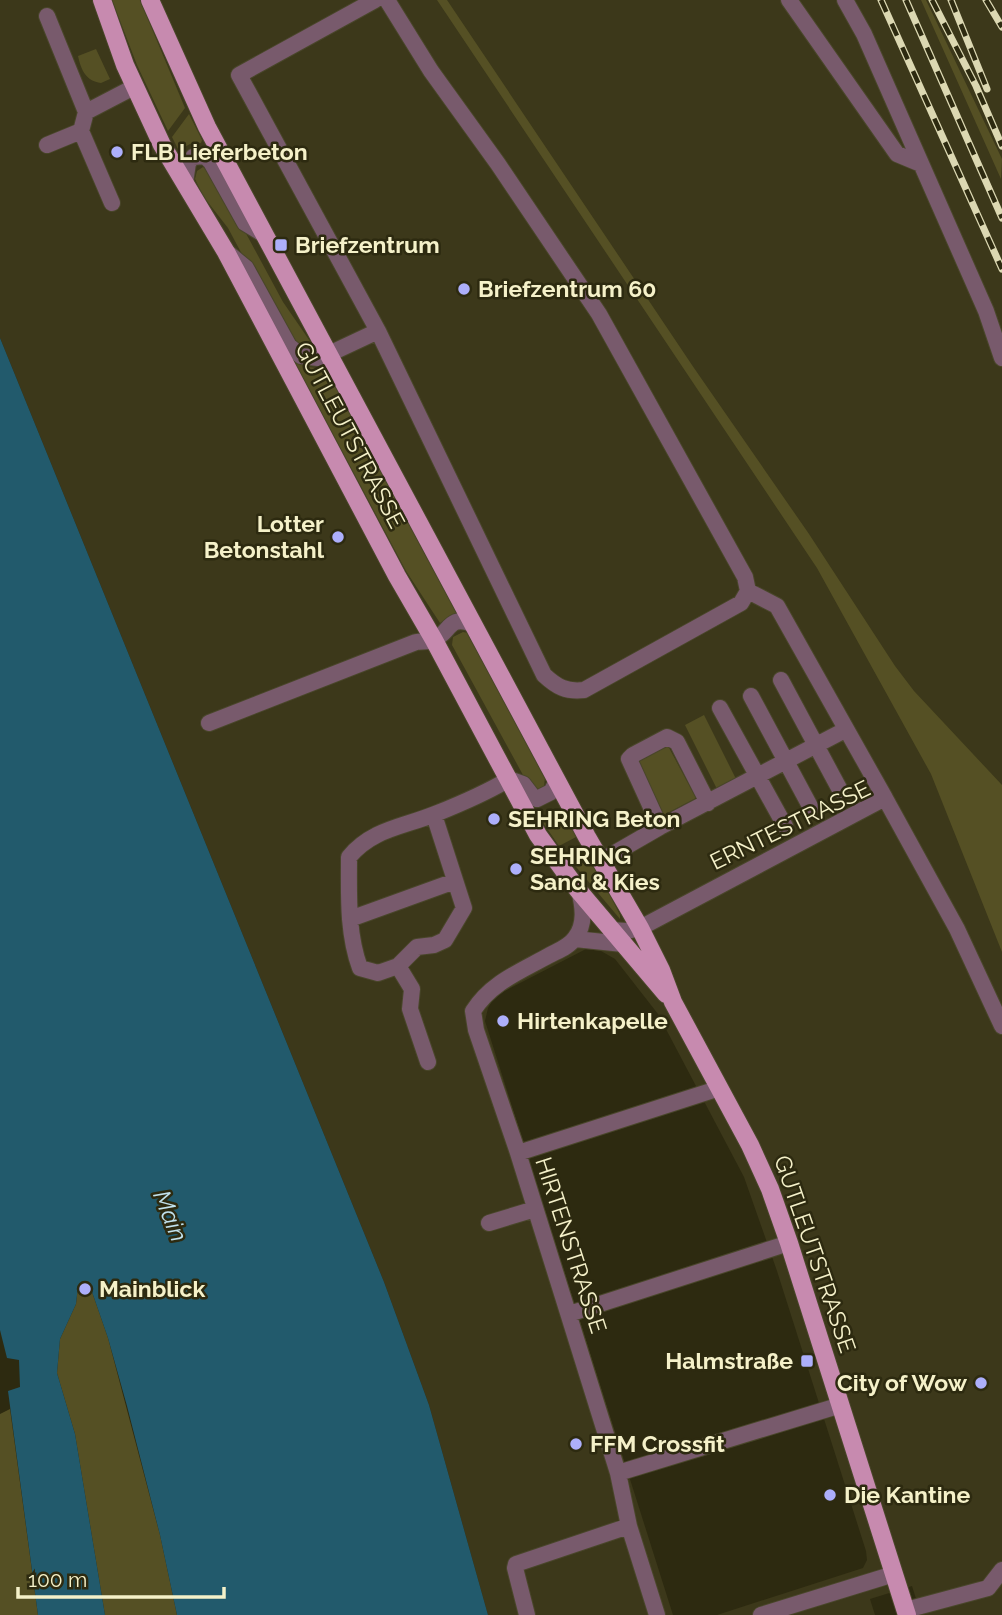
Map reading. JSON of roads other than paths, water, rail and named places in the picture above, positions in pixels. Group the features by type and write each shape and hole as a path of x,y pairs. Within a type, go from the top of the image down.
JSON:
{"main road":[{"name":"GUTLEUTSTRASSE","path":"102,0 134,87 162,145 226,252 397,576 435,640 538,835 611,930 673,1002"},
{"name":"GUTLEUTSTRASSE","path":"150,0 207,127 472,624 640,928 673,1002 720,1088 770,1189 906,1613"}],"street":[{"path":"375,0 239,75 378,331 544,675 555,685 570,691 584,690 741,603 748,591 745,577 599,314 498,164 431,71 387,0"},
{"path":"789,0 897,154 922,164"},
{"path":"845,0 864,34 922,164 986,311 1002,358"},
{"path":"47,16 86,112 81,131 112,203"},
{"path":"86,112 134,87"},
{"path":"47,145 81,131"},
{"name":"GUTLEUTSTRASSE","path":"185,183 188,163 193,157 205,156 245,223 263,234"},
{"name":"GUTLEUTSTRASSE","path":"226,252 246,268 289,346 301,356 329,355"},
{"path":"329,355 378,331"},
{"path":"748,591 777,606 885,798"},
{"path":"209,723 416,642 435,640 454,622 463,620 472,624"},
{"path":"781,680 840,790"},
{"path":"751,696 811,808"},
{"path":"720,708 785,826"},
{"path":"601,861 845,730"},
{"path":"660,827 629,759 667,737 677,742 708,803"},
{"path":"434,815 464,908 445,940 434,945 417,947 398,966 378,973 360,968 354,951 350,919 349,857 372,836 434,815 509,779"},
{"name":"GUTLEUTSTRASSE","path":"509,779 523,784 537,799 551,792 558,781"},
{"name":"ERNTESTRASSE","path":"640,928 885,798 957,929 1002,1026"},
{"path":"350,919 455,881"},
{"path":"579,890 583,905 582,925 575,939 624,944"},
{"path":"611,930 640,928"},
{"name":"HIRTENSTRASSE","path":"575,939 564,948 501,981 483,995 473,1011 476,1030 518,1153 618,1473 629,1526 657,1615"},
{"path":"398,966 412,989 410,1009 428,1062"},
{"path":"518,1153 720,1088"},
{"path":"489,1223 535,1209"},
{"path":"569,1314 789,1243"},
{"path":"618,1473 841,1405"},
{"path":"527,1615 516,1564 629,1526"},
{"path":"906,1613 988,1588 1002,1570"},
{"path":"761,1615 894,1574"}],"water":[{"name":"Main","path":"0,338 384,1282 429,1405 488,1615 177,1615 127,1406 108,1338 91,1289 85,1284 78,1286 76,1304 60,1339 57,1373 75,1434 105,1615 38,1615 8,1391 20,1387 19,1360 7,1358 0,1330"}],"railway":[{"path":"881,0 1002,269"},
{"path":"906,0 1002,218"},
{"path":"932,0 976,86 1002,146"},
{"path":"951,0 987,89"},
{"path":"986,0 1002,27"}],"place":[{"name":"FLB Lieferbeton","path":"117,152"},
{"name":"Briefzentrum","path":"281,245"},
{"name":"Briefzentrum 60","path":"464,289"},
{"name":"Lotter Betonstahl","path":"338,537"},
{"name":"SEHRING Beton","path":"494,819"},
{"name":"SEHRING Sand & Kies","path":"516,869"},
{"name":"Hirtenkapelle","path":"503,1021"},
{"name":"Mainblick","path":"85,1289"},
{"name":"Halmstraße","path":"807,1361"},
{"name":"City of Wow","path":"981,1383"},
{"name":"FFM Crossfit","path":"576,1444"},
{"name":"Die Kantine","path":"830,1495"}]}
